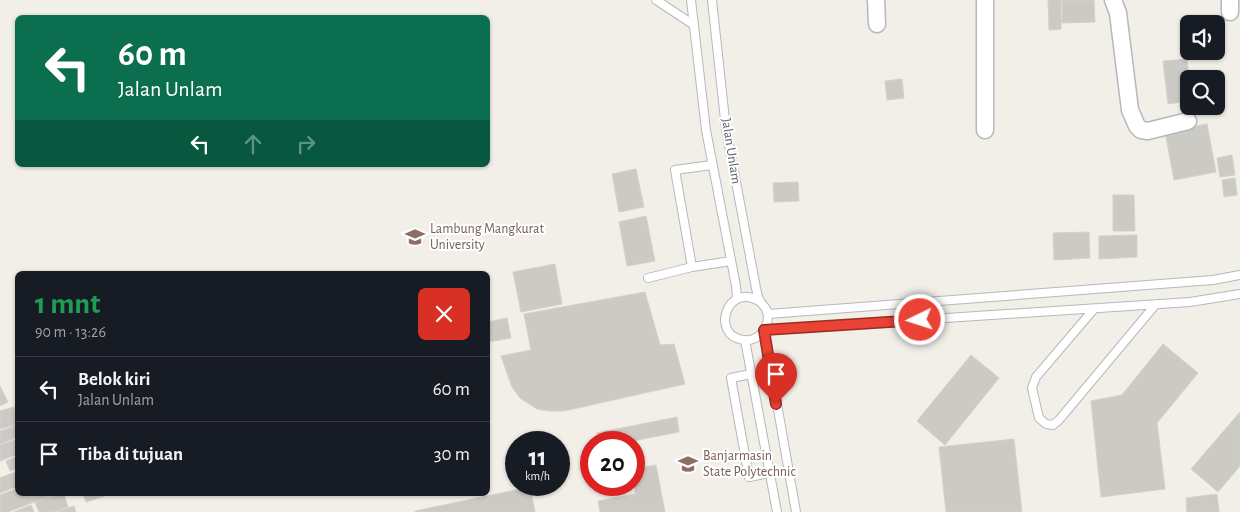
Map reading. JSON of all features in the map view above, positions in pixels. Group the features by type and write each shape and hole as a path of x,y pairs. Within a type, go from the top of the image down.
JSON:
{"street":[{"path":"876,0 877,24"},
{"path":"984,0 984,130"},
{"path":"1113,0 1118,13 1130,110 1137,126 1141,130 1148,131 1188,121"}],"lane":[{"path":"656,0 694,25"},
{"name":"Jalan Unlam","path":"691,0 706,130 737,299"},
{"name":"Jalan Unlam","path":"712,0 726,129 759,301"},
{"path":"692,267 675,170 712,165"},
{"path":"648,278 692,267 731,261"},
{"path":"768,314 1213,280 1240,275"},
{"path":"764,330 1190,302 1240,294"},
{"path":"750,297 759,301 767,310 768,322 764,330 756,338 745,340 734,336 729,331 725,320 728,307 737,299 750,297"},
{"path":"1094,309 1036,378 1032,388 1039,418 1046,424 1054,425 1059,420 1156,304"},
{"path":"764,330 796,512"},
{"path":"745,340 777,512"},
{"path":"752,374 731,378 749,477 770,473"}],"building":[{"path":"1048,0 1061,0 1061,29 1049,30"},
{"path":"1062,0 1094,0 1095,22 1062,23"},
{"path":"1187,60 1188,70 1180,70 1180,102 1168,104 1163,61"},
{"path":"902,79 904,98 887,100 885,81"},
{"path":"1207,124 1216,172 1174,180 1165,132"},
{"path":"1232,155 1235,175 1220,177 1217,158"},
{"path":"636,169 644,207 619,212 612,174"},
{"path":"1235,178 1237,195 1224,197 1222,180"},
{"path":"798,182 799,201 774,202 773,183"},
{"path":"1113,195 1134,195 1135,231 1113,231"},
{"path":"646,216 655,261 627,266 619,222"},
{"path":"1089,232 1090,258 1054,260 1053,233"},
{"path":"1137,235 1137,257 1099,259 1099,236"},
{"path":"555,264 562,304 521,312 513,272"},
{"path":"645,292 660,345 674,344 685,384 564,411 537,409 520,398 512,387 501,356 531,350 524,314"},
{"path":"507,318 511,338 490,342 490,322"},
{"path":"1163,344 1198,373 1157,423 1165,489 1101,497 1091,401 1122,395"},
{"path":"971,355 999,378 945,445 917,421"},
{"path":"0,386 8,402 0,406"},
{"path":"14,407 15,425 0,429 0,411"},
{"path":"1240,412 1240,466 1218,492 1191,469"},
{"path":"677,417 679,432 645,439 645,431 607,431"},
{"path":"15,426 15,438 0,444 0,431"},
{"path":"1014,439 1022,512 946,512 939,447"},
{"path":"15,440 15,455 0,461 0,445"},
{"path":"15,457 15,469 10,471 6,461"},
{"path":"656,465 665,512 600,512 598,501 624,496 645,496 645,467"},
{"path":"15,472 15,487 0,493 0,478"},
{"path":"15,489 15,496 50,496 8,512 0,512 0,495"},
{"path":"505,492 505,496 532,496 535,512 415,512 415,511"},
{"path":"1217,494 1219,512 1187,512 1186,498"},
{"path":"53,496 65,496 68,507 53,512 39,512 35,502"},
{"path":"84,496 105,496 86,502"},
{"path":"31,505 34,512 14,512"},
{"path":"74,506 76,512 56,512"}],"place":[{"name":"Lambung Mangkurat University","path":"415,237"},
{"name":"Banjarmasin State Polytechnic","path":"688,464"}],"route":[{"path":"776,404 764,330 920,320"}]}
